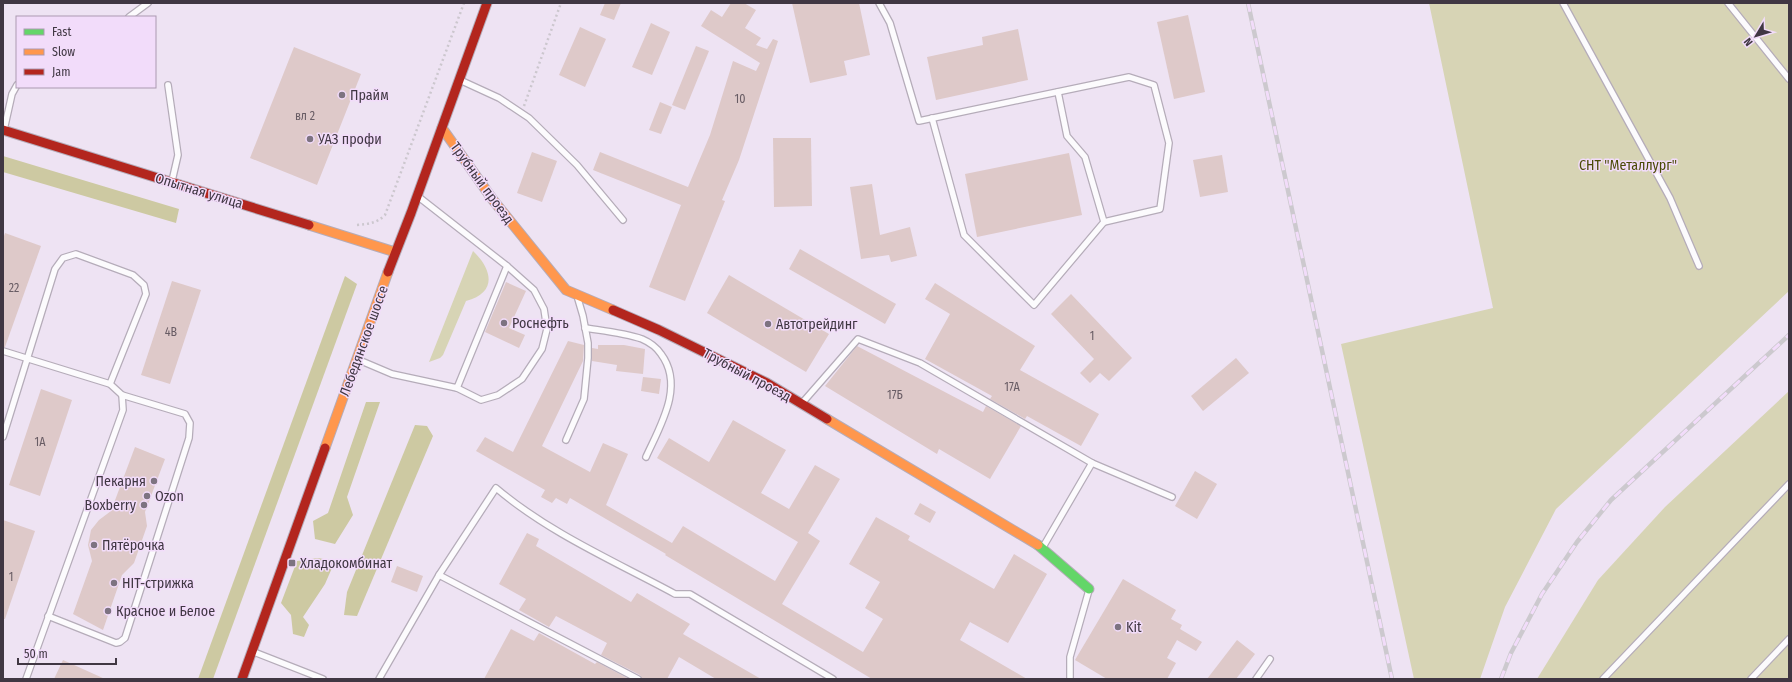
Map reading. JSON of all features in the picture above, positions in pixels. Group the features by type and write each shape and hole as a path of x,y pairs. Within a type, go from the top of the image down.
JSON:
{"street":[{"name":"Лебедянское шоссе","path":"242,679 395,252 488,3"},
{"name":"Трубный проезд","path":"442,128 493,200 566,290 659,330 767,383 1042,548 1089,589"},
{"name":"Опытная улица","path":"3,130 395,252"}],"lane":[{"path":"130,16 148,3"},
{"path":"879,3 890,23 919,121 932,118 1129,77 1154,85 1169,143 1160,209 1104,222 1034,305 964,235 932,118"},
{"path":"1563,3 1670,198 1699,266"},
{"path":"1728,3 1789,79"},
{"path":"460,80 499,98 529,118 577,165 623,220"},
{"path":"168,85 178,155 172,182"},
{"path":"3,130 12,94 16,87"},
{"path":"1058,92 1068,136 1085,157 1104,222"},
{"path":"357,359 392,374 457,388 481,400 498,395 522,380 542,349 548,329 544,310 534,290 417,196"},
{"path":"3,437 4,426 28,358 55,269 63,258 76,254 133,275 144,285 146,294 110,384"},
{"path":"457,388 506,266"},
{"path":"566,440 584,399 588,358 585,328 577,294"},
{"path":"585,328 643,340 658,349 668,362 672,385 668,408 646,457"},
{"path":"801,404 858,339 920,363 1092,463 1172,497"},
{"path":"3,351 110,384 122,395 185,414 190,424 189,438 125,638 116,643 48,616"},
{"path":"26,679 123,410 122,395"},
{"path":"1042,548 1092,463"},
{"path":"1603,679 1789,484"},
{"path":"379,679 439,575 496,488 519,507 545,524 675,594 690,594 833,679"},
{"path":"439,575 638,679"},
{"path":"1070,679 1070,658 1089,589"},
{"path":"1751,679 1789,640"},
{"path":"251,651 323,679"},
{"path":"1256,679 1270,659"}],"path":[{"path":"352,225 367,224 379,221 386,215 464,3"},
{"path":"521,112 562,3"}],"green space":[{"name":"СНТ \"Металлург\"","path":"1429,3 1789,3 1789,291 1556,509 1505,607 1480,679 1414,679 1341,344 1493,308"},
{"path":"473,251 480,258 488,273 489,280 487,287 476,297 466,301 443,355 440,358 429,362"},
{"path":"1789,391 1789,679 1537,679 1598,580 1665,507"}],"shaded area":[{"path":"3,156 179,209 176,223 3,172"},
{"path":"345,276 357,284 213,679 198,679"},
{"path":"366,402 380,402 347,497 353,515 335,544 315,539 313,521 328,513"},
{"path":"415,425 427,426 433,436 357,616 344,615 347,592"},
{"path":"318,558 335,561 325,584 303,617 309,625 304,637 293,634 291,615 281,603 297,561"}],"building":[{"path":"605,3 621,3 614,20 600,15"},
{"path":"731,3 744,3 756,10 745,28 761,38 756,45 767,49 773,39 778,41 739,160 722,200 725,201 685,301 649,287 681,205 593,170 600,152 688,187 710,135 733,61 756,71 760,63 701,26 711,10 722,17"},
{"path":"792,3 859,3 870,55 844,61 847,75 810,83"},
{"path":"1188,15 1205,92 1174,99 1157,22"},
{"path":"651,23 670,32 652,75 632,67"},
{"path":"580,27 606,39 585,87 559,75"},
{"path":"1018,29 1028,80 936,100 927,57 983,45 982,37"},
{"path":"696,46 709,51 685,110 672,105"},
{"path":"294,47 361,74 317,185 250,158"},
{"path":"660,102 672,107 661,134 649,130"},
{"path":"773,138 811,138 812,206 774,207"},
{"path":"532,152 557,161 542,202 517,193"},
{"path":"1069,153 1082,215 977,237 965,174"},
{"path":"1222,155 1228,192 1200,197 1193,160"},
{"path":"872,184 880,235 910,227 917,256 891,262 889,255 861,259 850,187"},
{"path":"5,233 41,246 5,347 3,347 3,239"},
{"path":"800,249 896,304 885,324 789,269"},
{"name":"Автотрейдинг","path":"729,275 829,334 806,372 707,313"},
{"path":"172,281 201,290 170,384 141,375"},
{"path":"506,282 526,291 509,328 525,335 519,348 485,332"},
{"path":"935,283 1035,346 1020,370 1099,414 1081,446 1027,416 1025,419 990,399 992,396 925,359 950,314 925,299"},
{"path":"1071,294 1132,358 1109,381 1100,373 1090,383 1080,373 1094,359 1051,314"},
{"path":"568,341 584,345 583,361 542,446 590,472 603,443 628,454 606,505 672,543 683,526 775,581 798,542 657,458 669,438 709,462 733,420 786,450 761,493 789,509 815,465 840,479 808,533 820,541 782,604 863,652 883,619 865,608 880,582 849,564 876,517 910,536 908,540 994,589 1014,554 1047,574 1008,643 970,622 960,640 1027,679 872,679 665,555 666,554 570,498 567,504 556,498 552,503 541,497 545,490 476,451 485,437 513,452"},
{"path":"598,345 624,345 645,349 643,374 616,371 617,365 592,361 592,348 598,349"},
{"path":"857,346 983,412 986,406 1021,426 990,479 939,449 937,454 825,386"},
{"path":"1236,358 1249,373 1203,411 1191,396"},
{"path":"643,377 661,379 659,394 641,391"},
{"path":"41,389 72,400 40,496 9,485"},
{"path":"135,447 165,459 145,512 147,526 134,563 122,575 103,630 73,614 92,561 88,545 91,530 99,520 111,511"},
{"path":"1195,471 1217,484 1197,519 1175,506"},
{"path":"920,503 936,512 930,523 914,514"},
{"path":"3,520 35,531 5,619 3,619"},
{"path":"527,533 539,539 536,546 631,602 637,593 690,624 683,634 761,679 716,679 679,657 667,679 642,679 640,675 601,655 607,643 556,616 549,627 519,610 526,599 499,584"},
{"path":"397,566 423,576 417,592 391,582"},
{"path":"1123,579 1176,610 1171,619 1182,625 1180,629 1202,642 1196,651 1177,640 1167,658 1176,663 1167,679 1107,679 1075,660"},
{"path":"511,629 534,641 539,633 595,664 597,662 629,679 484,679"},
{"path":"1237,640 1255,654 1236,679 1207,679"},
{"path":"63,660 105,679 54,679"}],"railway":[{"path":"1248,3 1392,679"},
{"path":"1501,679 1511,653 1542,594 1577,542 1611,500 1789,335"}],"traffic: fast":[{"path":"1038,545 1089,589"}],"traffic: slow":[{"path":"442,128 493,200 566,290 613,310"},
{"path":"309,225 395,252"},
{"path":"325,448 388,272"},
{"path":"827,419 1038,545"}],"traffic: jam":[{"path":"388,272 411,213 487,3"},
{"path":"3,130 309,225"},
{"path":"613,310 659,330 767,383 827,419"},
{"path":"242,679 325,448"}],"place":[{"name":"Прайм","path":"342,95"},
{"name":"УАЗ профи","path":"310,139"},
{"name":"Роснефть","path":"504,323"},
{"name":"Автотрейдинг","path":"768,324"},
{"name":"Пекарня","path":"154,481"},
{"name":"Ozon","path":"147,496"},
{"name":"Boxberry","path":"144,505"},
{"name":"Пятёрочка","path":"94,545"},
{"name":"Хладокомбинат","path":"292,563"},
{"name":"HIT-стрижка","path":"114,583"},
{"name":"Красное и Белое","path":"108,611"},
{"name":"Kit","path":"1118,627"}]}
